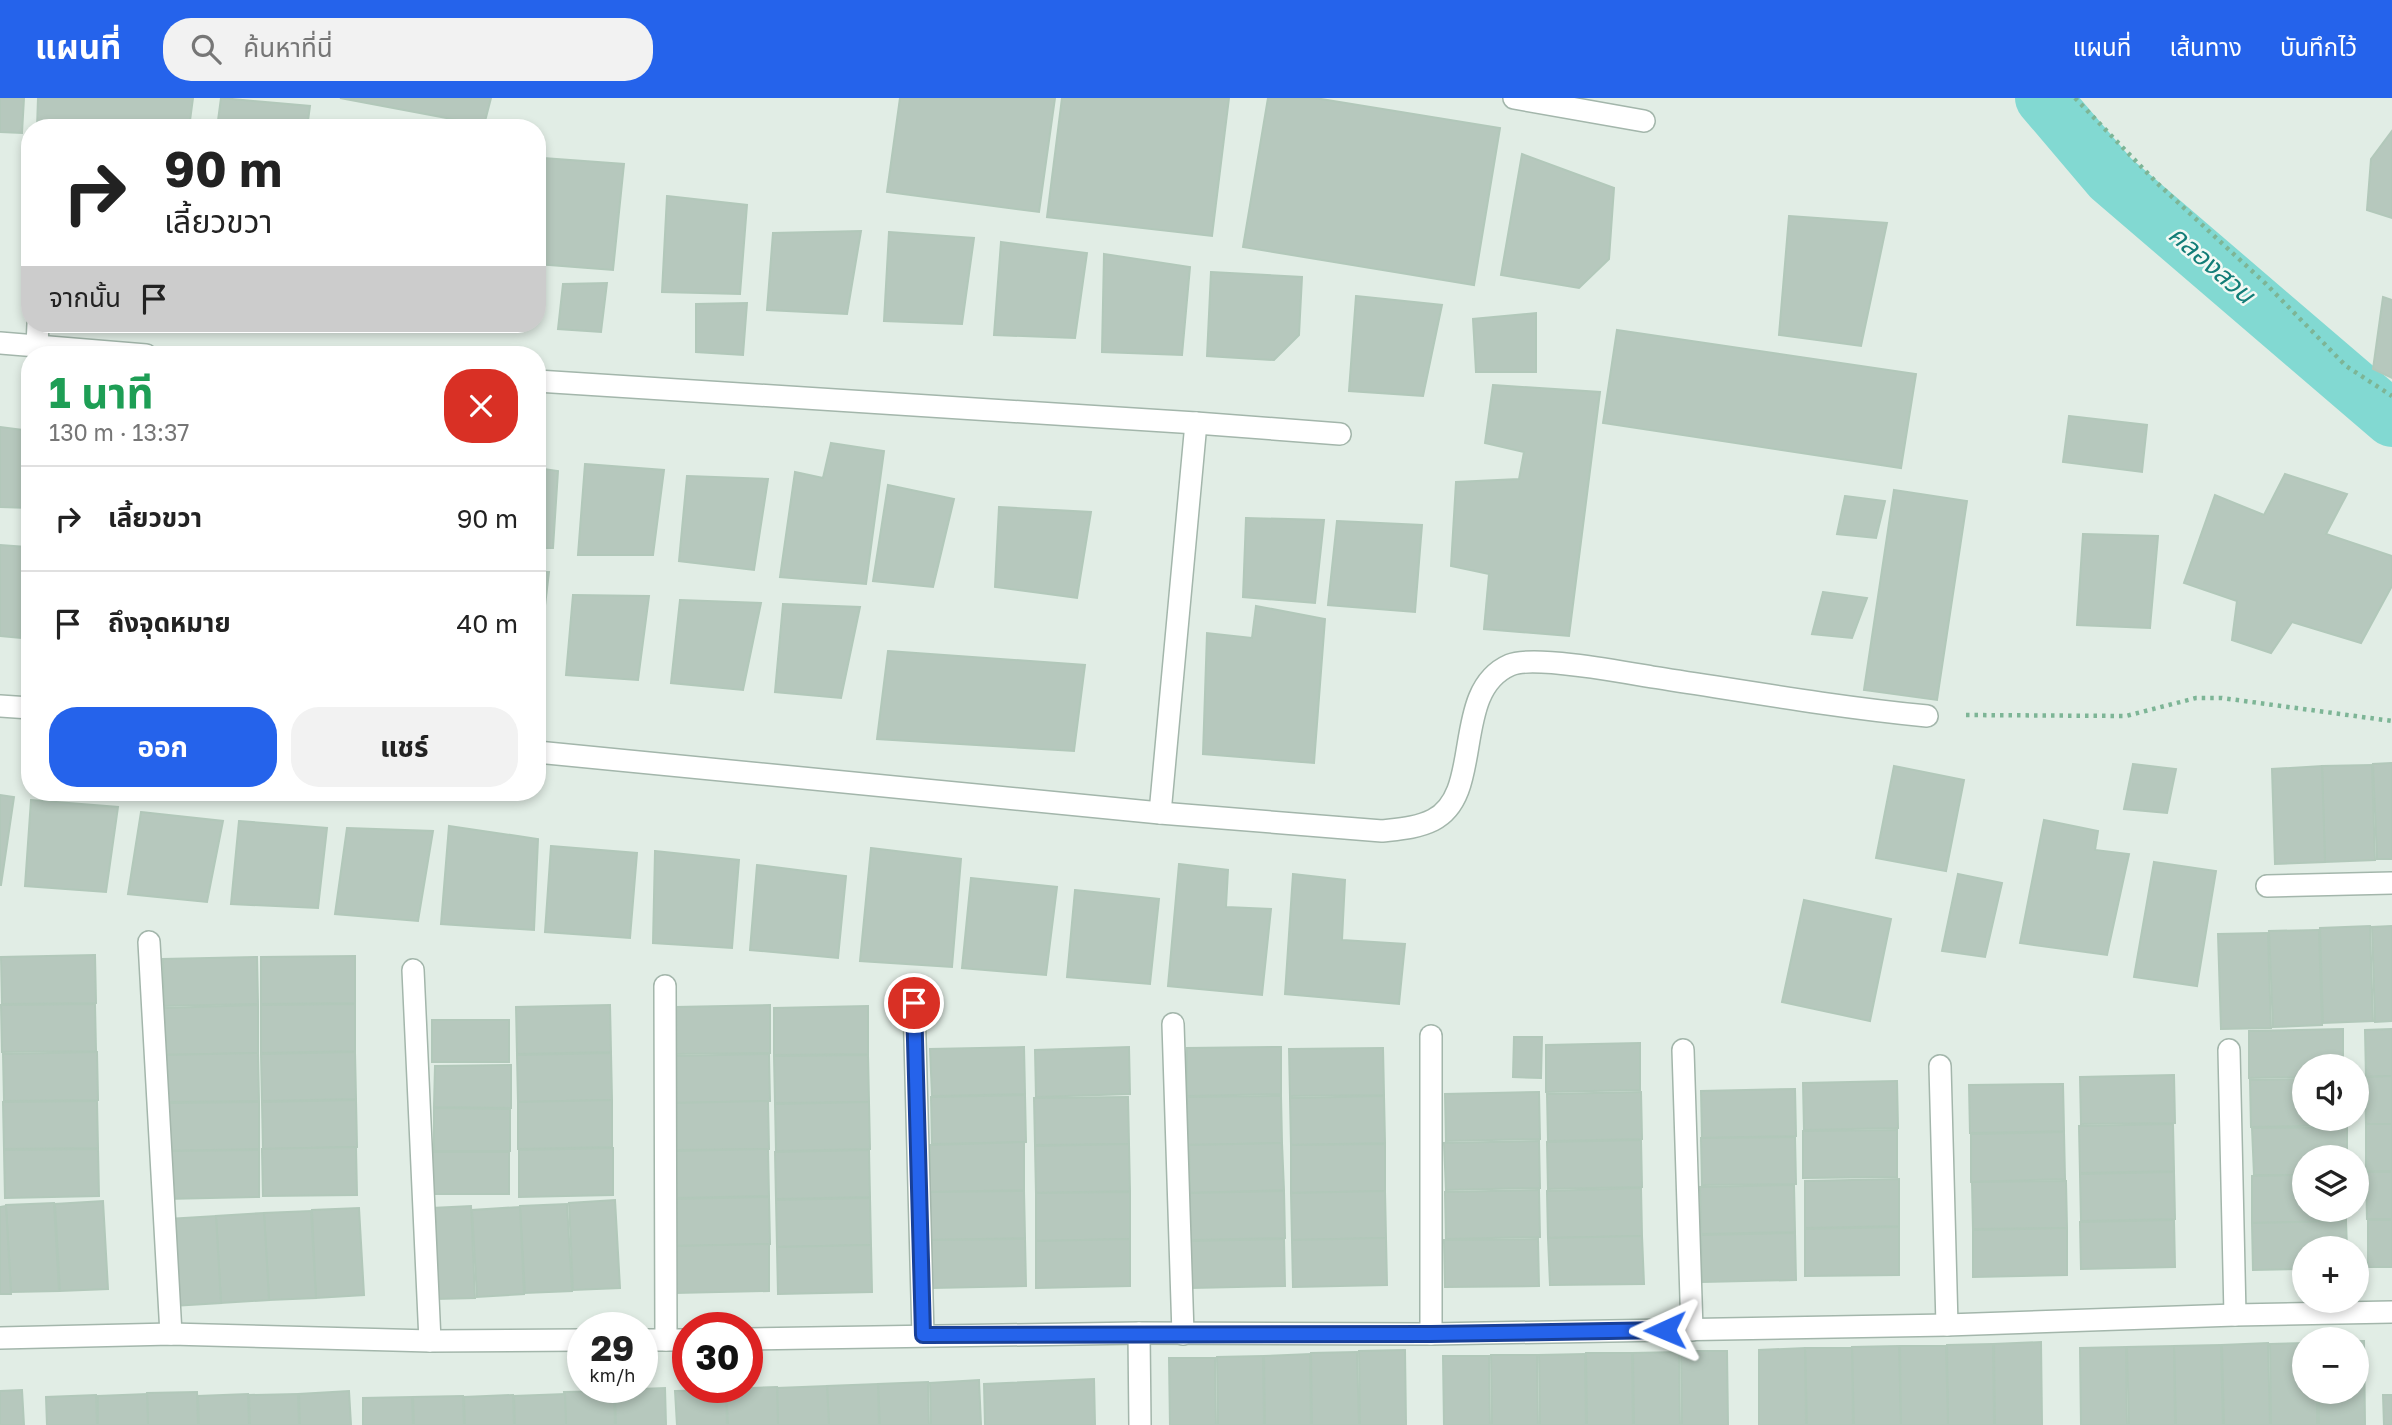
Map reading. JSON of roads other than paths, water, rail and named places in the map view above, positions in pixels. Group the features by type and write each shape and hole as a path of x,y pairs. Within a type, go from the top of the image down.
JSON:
{"street":[{"path":"1514,98 1644,121"},
{"path":"0,343 37,346 38,333"},
{"path":"546,382 1340,434"},
{"path":"1160,813 1196,423"},
{"path":"546,753 1160,813 1381,831 1414,828 1436,819 1451,804 1460,781 1478,699 1485,684 1497,672 1513,664 1532,661 1614,671 1866,710 1927,716"},
{"path":"0,706 21,707"},
{"path":"2267,887 2392,883"},
{"path":"149,942 171,1334"},
{"path":"413,970 430,1340"},
{"path":"666,986 666,1340"},
{"path":"914,1003 923,1335"},
{"path":"1173,1024 1183,1334"},
{"path":"1431,1036 1431,1334"},
{"path":"1683,1050 1692,1330"},
{"path":"2229,1050 2235,1315"},
{"path":"1940,1066 1947,1325"},
{"path":"763,1339 923,1335 1431,1334 1692,1330 2392,1312"},
{"path":"0,1338 171,1334 567,1340"},
{"path":"1139,1334 1140,1425"},
{"path":"658,1340 672,1340"}],"waterway":[{"name":"คลองสวน","path":"2043,98 2111,178 2392,419"}]}
